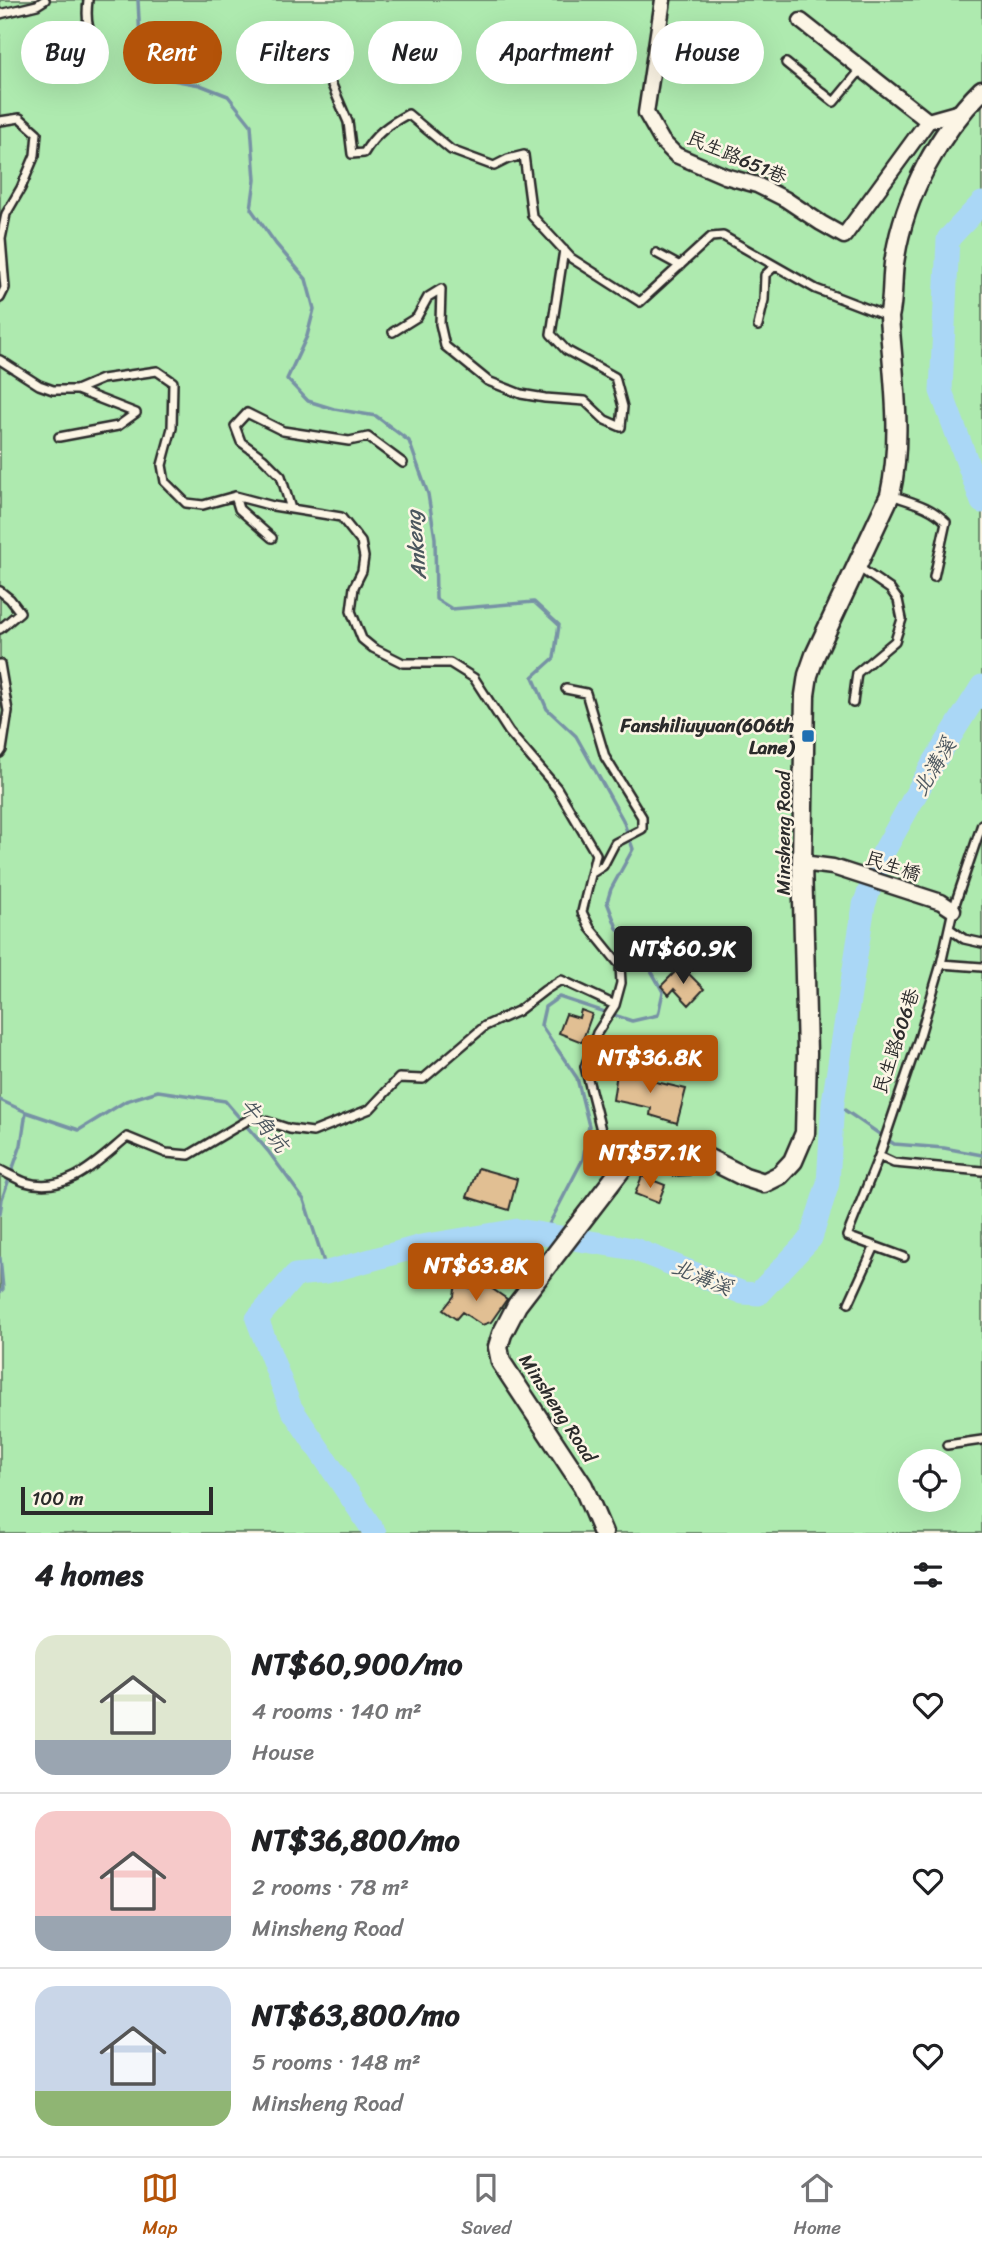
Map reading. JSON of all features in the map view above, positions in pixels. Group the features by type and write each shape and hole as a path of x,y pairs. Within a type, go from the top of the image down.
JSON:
{"street":[{"name":"民生路651巷","path":"663,0 646,113 662,141 676,155 766,190 844,236 929,121"},
{"path":"801,21 929,121 960,112"},
{"name":"Minsheng Road","path":"603,1533 583,1486 502,1362 498,1347 517,1306 626,1163 637,1155 655,1149 688,1148 745,1177 764,1183 780,1175 793,1161 805,1133 807,1053 802,863 805,695 808,675 890,495 895,472 896,428 889,317 895,257 910,202 922,174 960,112 982,90"},
{"name":"民生橋","path":"802,863 833,867 947,906"}],"lane":[{"path":"0,14 37,5 45,0"},
{"path":"87,21 88,0"},
{"path":"786,63 834,102 863,67"},
{"path":"332,85 348,122 352,154 364,153 371,140 388,125 408,114 451,150 494,166 524,155 532,216 571,258 640,302 711,237 723,236 816,289 889,317"},
{"path":"0,121 20,118 37,133 35,155 6,214 1,239 5,288 0,298"},
{"path":"393,332 417,317 428,298 441,289 440,324 445,346 488,381 521,394 585,401 605,421 621,427 623,407 615,377 566,350 551,334 564,250"},
{"path":"656,253 680,266"},
{"path":"758,326 764,300 765,275 775,266"},
{"path":"0,360 39,385 53,390 76,390 136,413 118,426 59,438"},
{"path":"76,390 102,379 157,371 173,382 172,428 162,465 166,481 186,503 203,505 234,496 341,517 361,541 364,557 362,571 354,587 351,611 362,639 373,648 403,663 450,663 474,678 509,732 557,788 596,854 582,912 590,928 620,965 621,983 615,1004 597,1033 585,1067 604,1142 626,1163"},
{"path":"291,509 281,477 263,458 241,442 235,426 247,414 283,431 349,441 368,437 403,463"},
{"path":"890,495 925,506 938,513 946,522 933,577"},
{"path":"234,496 239,509 272,538"},
{"path":"853,703 857,673 895,641 902,619 898,600 890,589 858,567"},
{"path":"0,591 20,612 0,629"},
{"path":"0,664 8,711 0,753"},
{"path":"566,689 586,693 605,757 642,817 642,829 615,843 603,866 592,873"},
{"name":"民生路606巷","path":"875,1247 847,1236 879,1156 920,1035 950,929 947,906 982,824"},
{"path":"950,929 964,939 982,943"},
{"path":"941,964 982,967"},
{"path":"2,1171 27,1182 54,1184 76,1178 127,1137 166,1153 189,1156 253,1117 290,1129 313,1132 370,1109 399,1077 423,1079 485,1026 518,1011 561,980 615,1004"},
{"path":"879,1156 894,1163 982,1171"},
{"path":"849,1303 875,1247 904,1257"},
{"path":"947,1445 982,1440"}],"green space":[{"path":"0,0 982,0 982,1533 0,1533"}],"building":[{"path":"681,966 704,989 689,1005 674,989 669,995 661,986"},
{"path":"581,1010 592,1014 582,1042 559,1033 566,1014 579,1018"},
{"path":"634,1071 653,1075 652,1081 686,1089 677,1123 650,1115 651,1108 613,1100 617,1073 633,1076"},
{"path":"684,1159 690,1162 690,1175 673,1176 672,1160"},
{"path":"478,1168 517,1179 509,1210 467,1197"},
{"path":"642,1176 665,1185 658,1203 635,1194"},
{"path":"478,1279 507,1299 491,1322 482,1325 462,1312 456,1319 443,1310 454,1296 456,1283 471,1288"}],"waterway":[{"name":"Ankeng","path":"138,0 140,40 156,77 200,85 228,96 251,125 255,180 251,209 306,279 314,309 307,336 287,379 308,401 334,409 376,416 409,441 428,494 435,538 436,599 452,609 534,602 559,625 554,658 533,677 547,709 576,736 623,820 633,849 611,889 607,902 617,928 643,956 663,992 658,1015 632,1021 559,997 545,1007 541,1025 577,1078 589,1126 583,1159 544,1234"},
{"name":"北溝溪","path":"982,203 948,239 941,391 982,502"},
{"name":"北溝溪","path":"375,1533 291,1408 257,1319 295,1275 327,1272 421,1246 518,1230 634,1249 743,1293 758,1294 811,1238 828,1183 833,1102 864,905 882,855 931,767 982,686"},
{"name":"牛角坑","path":"0,1100 79,1130 126,1101 158,1091 225,1101 268,1151 304,1200 327,1272"},
{"path":"833,1102 894,1144 944,1148 982,1155"},
{"path":"0,1214 2,1199 21,1145 26,1112"},
{"path":"0,1258 3,1289 0,1292"}],"place":[{"name":"Fanshiliuyuan(606th Lane)","path":"808,736"}]}
